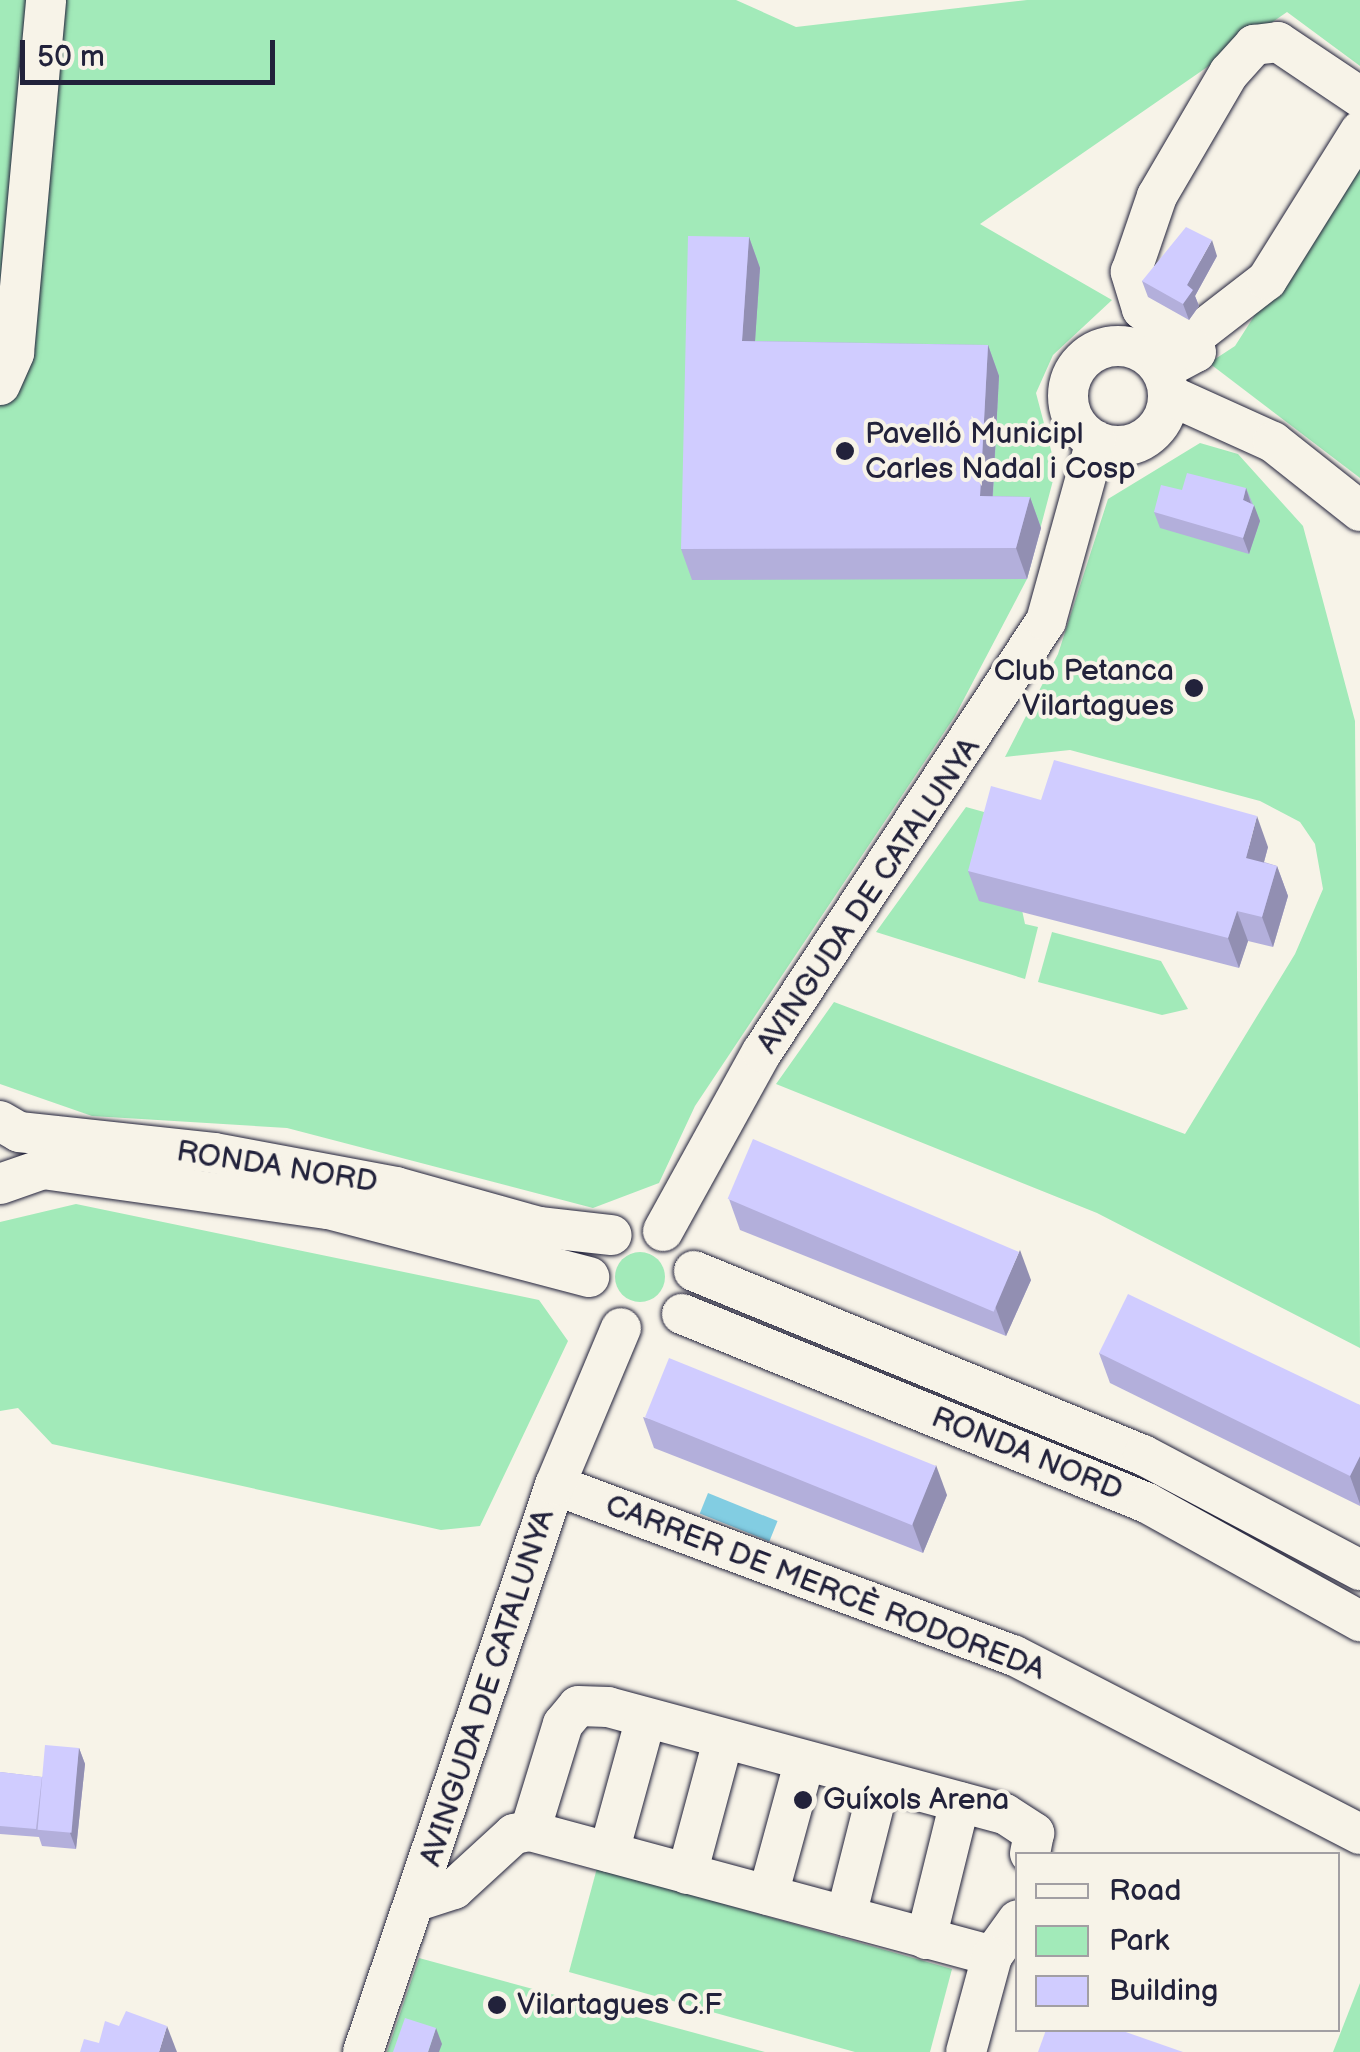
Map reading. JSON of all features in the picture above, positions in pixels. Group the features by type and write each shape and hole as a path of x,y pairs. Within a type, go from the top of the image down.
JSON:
{"street":[{"path":"0,385 14,353 46,0"},
{"path":"1168,366 1142,309 1131,272 1157,196 1254,45 1278,42 1360,97"},
{"path":"1142,309 1124,313 1095,350 1074,369 1067,396 1075,423 1096,441 1145,438 1168,366 1201,331 1267,280 1360,132"},
{"path":"1095,350 1144,352 1168,366 1360,510"},
{"name":"AVINGUDA DE CATALUNYA","path":"663,1231 762,1052 1046,621 1096,441"},
{"name":"RONDA NORD","path":"0,1121 19,1132 378,1183 539,1226 612,1236 663,1231"},
{"name":"RONDA NORD","path":"0,1184 43,1169 328,1209 589,1277"},
{"path":"612,1236 589,1277 598,1307 621,1328 654,1330 682,1314 694,1272 663,1231"},
{"name":"RONDA NORD","path":"694,1272 1143,1454 1360,1570"},
{"name":"RONDA NORD","path":"682,1314 1147,1503 1360,1620"},
{"name":"AVINGUDA DE CATALUNYA","path":"363,2052 418,1901 555,1484 621,1328"},
{"name":"CARRER DE MERCÈ RODOREDA","path":"555,1484 1013,1655 1360,1834"},
{"path":"530,1831 562,1724 578,1706 646,1718 1026,1821 1030,1852"},
{"path":"609,1852 646,1718"},
{"path":"687,1874 723,1741"},
{"path":"768,1896 804,1763"},
{"path":"846,1916 880,1782"},
{"path":"926,1938 960,1802"},
{"path":"418,1901 454,1890 514,1834 530,1831 992,1956"},
{"path":"966,2052 992,1956 1015,1924"}],"green space":[{"path":"0,0 736,0 796,27 1027,0 1360,0 1360,66 1287,12 980,224 1112,300 1053,355 1036,393 1056,469 1027,579 955,716 695,1106 659,1183 593,1208 287,1128 92,1116 0,1084"},
{"path":"1360,151 1360,478 1209,363 1235,346"},
{"path":"1200,443 1238,454 1303,526 1355,721 1360,1348 1097,1213 776,1084 834,1002 1185,1134 1295,954 1323,889 1315,844 1300,822 1260,801 1070,750 1005,757 1058,654 1108,499"},
{"path":"966,807 1002,817 1025,924 1038,927 1025,979 876,932"},
{"path":"1052,932 1161,961 1188,1009 1162,1015 1038,982"},
{"path":"76,1204 539,1300 568,1341 480,1526 441,1530 52,1444 18,1408 0,1411 0,1222"},
{"path":"640,1252 657,1260 665,1277 657,1294 640,1302 623,1294 615,1277 623,1260"},
{"path":"597,1868 952,1969 930,2052 855,2052 569,1972"},
{"name":"Vilartagues C.F","path":"419,1958 765,2052 387,2052"},
{"path":"1360,1983 1360,2052 1333,2052"}],"water":[{"path":"708,1493 778,1521 769,1541 700,1513"}],"building":[{"path":"1186,227 1212,240 1187,285 1193,290 1183,304 1142,281"},
{"name":"Pavelló Municipl Carles Nadal i Cosp","path":"688,236 749,237 742,341 988,345 980,496 1030,497 1016,548 681,549"},
{"path":"1187,473 1246,488 1243,500 1254,505 1243,538 1154,512 1161,485 1182,490"},
{"path":"1054,760 1257,816 1246,858 1277,866 1262,917 1237,911 1228,938 968,871 991,786 1041,800"},
{"path":"753,1139 1019,1252 994,1312 728,1199"},
{"path":"1128,1294 1360,1405 1360,1456 1350,1476 1099,1353"},
{"path":"669,1358 936,1466 912,1525 645,1417"},
{"path":"45,1745 79,1748 71,1833 38,1830"},
{"path":"0,1772 42,1777 36,1829 0,1826"},
{"path":"126,2011 167,2026 159,2052 80,2052 84,2039 99,2043 105,2021 119,2026"},
{"path":"405,2018 436,2028 428,2052 393,2052"},
{"path":"1045,2032 1126,2032 1183,2052 1038,2052"}],"place":[{"name":"Pavelló Municipl Carles Nadal i Cosp","path":"845,451"},
{"name":"Club Petanca Vilartagues","path":"1194,688"},
{"name":"Guíxols Arena","path":"803,1800"},
{"name":"Vilartagues C.F","path":"497,2005"}]}
